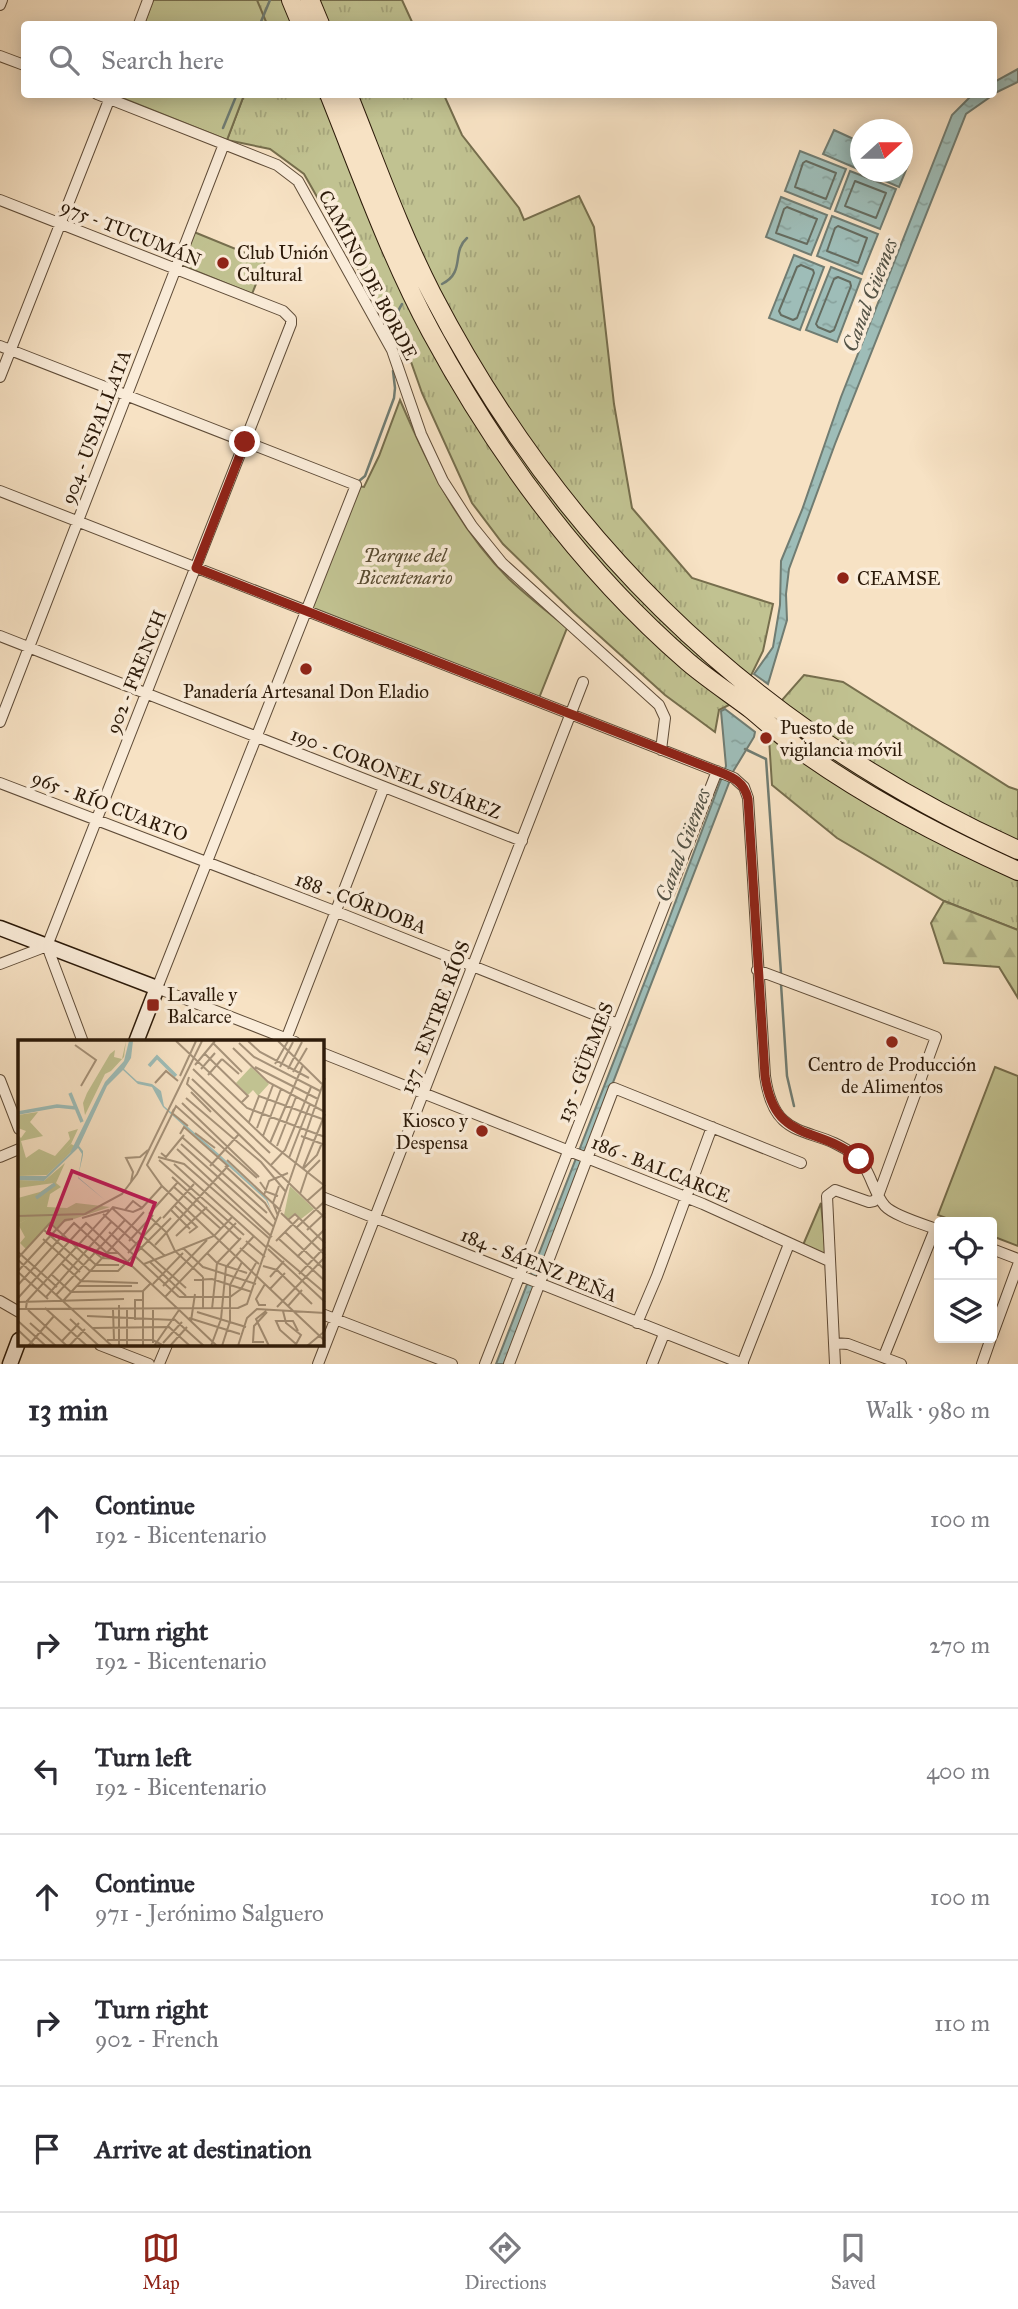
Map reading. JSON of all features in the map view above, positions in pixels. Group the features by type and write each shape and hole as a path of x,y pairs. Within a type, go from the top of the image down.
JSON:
{"highway":[{"path":"291,0 300,21"},
{"path":"310,0 319,21"},
{"path":"331,98 388,242 414,298 464,389 503,450 558,524 629,606 689,663 742,692"},
{"path":"350,98 431,293 512,430 565,502 634,580 742,692 771,716 804,753 874,798 966,848 1018,871"},
{"path":"771,716 961,824 1018,850"}],"street":[{"path":"0,5 2,0"},
{"path":"140,21 148,0"},
{"path":"0,56 21,64"},
{"path":"0,377 5,348 60,224 110,98"},
{"name":"CAMINO DE BORDE","path":"112,98 277,165 298,181 392,351 426,446 457,502 502,563 659,705 666,724 661,750"},
{"name":"904 - USPALLATA","path":"0,722 224,144"},
{"name":"975 - TUCUMÁN","path":"0,201 288,314"},
{"name":"902 - FRENCH","path":"47,946 291,324 288,314"},
{"path":"5,348 356,485 137,1040"},
{"path":"0,491 734,778 744,787 748,799 765,1076 773,1106 791,1126 844,1148 859,1159 887,1209 934,1228"},
{"name":"190 - CORONEL SUÁREZ","path":"0,636 522,841"},
{"name":"137 - ENTRE RÍOS","path":"318,1364 583,682"},
{"name":"135 - GÜEMES","path":"485,1364 530,1279 571,1151 618,1024 718,772"},
{"name":"965 - RÍO CUARTO","path":"0,783 207,863"},
{"path":"289,1040 384,787"},
{"name":"188 - CÓRDOBA","path":"207,863 618,1024"},
{"path":"0,928 287,1040"},
{"path":"0,964 47,946"},
{"path":"47,946 82,1040"},
{"path":"757,970 936,1037 878,1196 869,1202 838,1191 831,1191 827,1196 835,1364"},
{"name":"186 - BALCARCE","path":"324,1054 686,1198 829,1261"},
{"path":"0,1080 18,1126"},
{"path":"509,1364 530,1279 586,1157 614,1088 801,1163"},
{"path":"637,1323 712,1127"},
{"path":"0,1157 18,1149"},
{"name":"184 - SÁENZ PEÑA","path":"324,1198 742,1364"},
{"path":"884,1356 934,1236"},
{"path":"742,1364 789,1244"},
{"path":"997,1251 1018,1259"},
{"path":"997,1321 1018,1265"},
{"path":"0,1301 18,1311"},
{"path":"324,1315 452,1364"},
{"path":"652,1364 664,1334"},
{"path":"10,1364 18,1343"},
{"path":"834,1343 848,1344 901,1364"},
{"path":"982,1364 989,1343"},
{"path":"103,1346 149,1364"},
{"path":"159,1364 167,1346"}],"green space":[{"path":"153,0 257,0 266,21 145,21"},
{"path":"182,0 402,0 412,21 212,21"},
{"path":"122,98 243,98 227,140"},
{"path":"243,98 445,98 462,135 519,208 524,220 579,196 594,227 614,404 632,508 692,578 773,604 763,651 739,700 719,710 715,732 665,695 503,544 472,503 422,393 411,362 304,174 270,149 227,140"},
{"name":"Club Unión Cultural","path":"194,232 265,261 252,294 181,265"},
{"name":"Parque del Bicentenario","path":"400,400 433,472 474,539 509,579 567,628 539,698 311,608 358,486 364,487"},
{"path":"804,675 843,682 1009,787 1018,790 1018,930 944,901 837,838 772,785 768,723 775,708"},
{"path":"944,901 1018,930 1018,998 999,967 944,963 931,923"},
{"path":"995,1067 1018,1076 1018,1246 997,1238 997,1217 938,1215"},
{"path":"821,1203 826,1256 803,1245"}],"water":[{"path":"1018,69 1018,82 997,92 997,80"},
{"name":"Canal Güemes","path":"969,98 989,98 966,114 835,444 789,569 787,620 768,684 754,674 773,647 780,605 781,561 802,510 841,397 952,115"},
{"path":"834,130 850,137 850,166 823,154"},
{"path":"800,151 846,169 830,209 785,191"},
{"path":"850,171 850,182 878,182 896,189 880,229 835,211"},
{"path":"887,182 901,182 899,187"},
{"path":"781,197 827,215 811,255 766,237"},
{"path":"832,216 878,234 862,274 817,256"},
{"path":"794,255 824,267 800,330 769,318"},
{"path":"831,267 861,279 837,342 806,330"},
{"name":"Canal Güemes","path":"725,709 755,732 754,737 734,770 504,1364 496,1364 726,766 721,711"}],"waterway":[{"path":"261,21 270,0"},
{"path":"223,128 235,98"},
{"path":"442,284 454,274 460,249 467,238"},
{"path":"402,304 396,321 409,362"},
{"path":"359,481 365,476 394,398 393,371"},
{"path":"745,749 766,759 781,973"},
{"path":"781,984 787,1076 794,1106"}],"place":[{"name":"Club Unión Cultural","path":"223,263"},
{"name":"CEAMSE","path":"843,578"},
{"name":"Panadería Artesanal Don Eladio","path":"306,669"},
{"name":"Puesto de vigilancia móvil","path":"766,738"},
{"name":"Lavalle y Balcarce","path":"153,1005"},
{"name":"Centro de Producción de Alimentos","path":"892,1042"},
{"name":"Kiosco y Despensa","path":"482,1131"}],"route":[{"path":"245,442 196,568 717,771 734,778 744,787 748,799 757,970 769,1098 778,1114 791,1126 844,1148 859,1159"}]}
